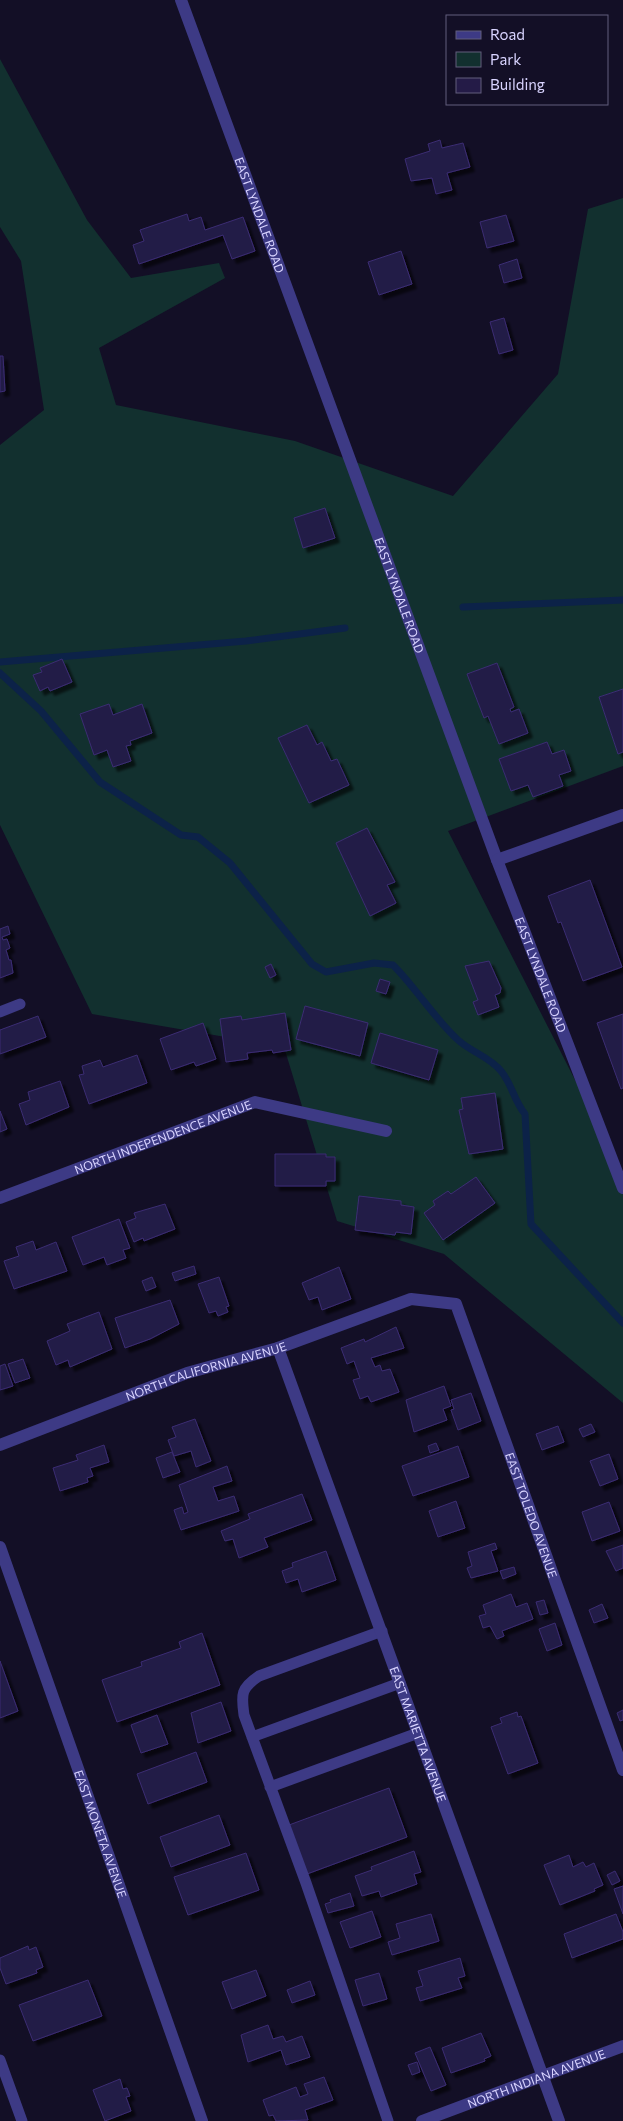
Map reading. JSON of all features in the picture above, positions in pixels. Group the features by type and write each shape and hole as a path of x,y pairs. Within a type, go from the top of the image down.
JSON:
{"street":[{"name":"EAST LYNDALE ROAD","path":"181,0 497,860 623,1188"},
{"path":"497,860 623,815"},
{"name":"NORTH INDEPENDENCE AVENUE","path":"0,1198 255,1102 386,1131"},
{"name":"NORTH CALIFORNIA AVENUE","path":"0,1445 187,1373 278,1348 411,1299"},
{"name":"EAST TOLEDO AVENUE","path":"411,1299 456,1304 623,1770"},
{"name":"EAST MARIETTA AVENUE","path":"278,1348 559,2121"},
{"name":"EAST MONETA AVENUE","path":"0,1547 202,2121"},
{"name":"NORTH INDIANA AVENUE","path":"422,2121 623,2046"}],"lane":[{"path":"0,1012 20,1004"},
{"path":"382,1631 259,1676 246,1684 241,1698 244,1715 388,2121"},
{"path":"252,1737 400,1683"},
{"path":"270,1788 418,1733"},
{"path":"0,2060 22,2121"}],"green space":[{"path":"0,59 87,220 131,278 219,263 225,278 99,348 116,405 295,441 453,496 558,374 588,209 623,198 623,766 448,831 623,1174 623,1403 444,1254 337,1221 284,1047 92,1014 0,825 0,445 44,410 21,261 0,227"}],"building":[{"path":"440,140 442,148 463,143 470,167 447,173 452,190 436,194 432,178 411,181 405,159 430,151 428,144"},
{"path":"187,214 189,221 201,217 205,230 243,217 255,251 232,259 223,235 139,264 133,245 144,241 140,230"},
{"path":"506,215 514,241 487,248 480,222"},
{"path":"401,251 412,284 379,295 368,262"},
{"path":"517,259 522,278 504,283 499,265"},
{"path":"504,318 513,350 499,354 490,322"},
{"path":"0,356 3,356 5,391 0,392"},
{"path":"325,508 335,538 303,548 294,518"},
{"path":"62,659 72,682 50,691 48,687 40,691 33,675 42,672 40,668"},
{"path":"497,663 514,707 510,709 511,712 519,709 528,733 499,744 488,716 484,718 467,674"},
{"path":"623,689 623,752 618,754 599,697"},
{"path":"109,704 113,715 142,704 152,733 130,741 131,745 126,746 131,761 113,767 107,750 94,755 80,714"},
{"path":"307,725 317,745 322,742 331,761 337,759 349,785 309,803 278,738"},
{"path":"547,742 552,754 564,750 571,771 559,775 563,786 533,797 528,785 511,791 499,759"},
{"path":"367,828 395,882 387,885 396,903 370,916 336,843"},
{"path":"590,880 622,967 583,981 561,922 558,923 548,896"},
{"path":"8,926 10,934 2,937 3,940 7,939 10,948 6,950 9,960 11,960 13,973 0,978 0,929"},
{"path":"489,961 501,988 500,993 495,995 499,1007 478,1015 473,1002 478,1000 465,966"},
{"path":"271,964 276,975 270,978 265,967"},
{"path":"380,979 390,982 386,994 376,991"},
{"path":"305,1006 368,1023 360,1056 296,1039"},
{"path":"285,1013 291,1050 273,1053 272,1050 247,1053 248,1059 226,1062 220,1019 241,1016 242,1020"},
{"path":"623,1014 623,1088 621,1089 597,1023"},
{"path":"38,1016 46,1037 0,1054 0,1030"},
{"path":"203,1023 216,1059 196,1066 194,1062 171,1070 160,1039"},
{"path":"380,1033 438,1050 429,1080 371,1063"},
{"path":"137,1055 147,1083 89,1104 79,1075 84,1074 82,1066 100,1060 103,1067"},
{"path":"60,1081 69,1107 26,1125 19,1104 30,1100 28,1092"},
{"path":"495,1093 503,1149 469,1154 459,1110 463,1109 461,1098"},
{"path":"0,1111 7,1129 0,1132"},
{"path":"275,1154 326,1154 326,1157 335,1157 335,1181 326,1181 326,1186 275,1186"},
{"path":"476,1177 495,1203 443,1240 424,1213 435,1205 433,1201 448,1191 451,1194"},
{"path":"359,1196 401,1201 401,1205 414,1207 411,1234 396,1232 395,1235 355,1230"},
{"path":"165,1204 175,1229 144,1241 143,1238 134,1242 126,1222 136,1218 134,1213"},
{"path":"119,1219 130,1248 123,1250 126,1258 107,1265 104,1257 83,1265 72,1237"},
{"path":"33,1241 36,1250 56,1242 67,1271 14,1289 4,1261 19,1256 16,1247"},
{"path":"194,1266 196,1274 175,1281 172,1273"},
{"path":"339,1267 351,1299 322,1310 318,1297 309,1300 302,1283"},
{"path":"152,1277 156,1287 146,1291 142,1281"},
{"path":"219,1277 229,1306 226,1307 228,1312 218,1316 216,1311 209,1313 198,1284"},
{"path":"170,1300 179,1324 150,1339 125,1348 115,1318"},
{"path":"99,1312 112,1349 70,1367 68,1360 56,1365 47,1341 70,1331 67,1324"},
{"path":"396,1327 404,1348 371,1358 375,1367 380,1365 382,1371 390,1369 399,1392 371,1402 368,1396 360,1399 353,1380 360,1378 354,1361 347,1364 341,1348 364,1339 365,1342"},
{"path":"23,1359 30,1378 15,1383 8,1364"},
{"path":"5,1364 13,1386 0,1390 0,1366"},
{"path":"444,1386 451,1406 443,1409 447,1420 414,1432 406,1400"},
{"path":"471,1393 481,1421 458,1430 451,1410 454,1409 451,1400"},
{"path":"195,1419 211,1461 196,1467 191,1451 174,1456 168,1440 176,1437 172,1427"},
{"path":"591,1424 595,1432 583,1437 579,1429"},
{"path":"558,1426 564,1442 542,1450 536,1434"},
{"path":"436,1443 439,1450 430,1453 428,1446"},
{"path":"104,1445 109,1462 90,1468 93,1476 87,1478 88,1482 60,1491 53,1468 78,1460 76,1455"},
{"path":"458,1446 469,1477 413,1496 402,1466"},
{"path":"172,1452 180,1472 163,1478 156,1458"},
{"path":"609,1454 618,1479 600,1486 590,1461"},
{"path":"227,1466 232,1481 213,1487 218,1501 234,1496 239,1511 181,1530 174,1510 182,1507 184,1514 188,1512 179,1485"},
{"path":"302,1494 312,1520 264,1538 268,1547 239,1558 233,1539 225,1541 221,1531 250,1519 248,1514"},
{"path":"456,1501 465,1528 438,1537 429,1511"},
{"path":"609,1502 620,1531 592,1541 582,1512"},
{"path":"495,1543 497,1549 491,1551 498,1571 471,1578 467,1568 472,1566 468,1552"},
{"path":"623,1545 623,1568 616,1571 606,1551"},
{"path":"326,1551 336,1580 302,1592 298,1579 286,1583 282,1571 293,1567 292,1563"},
{"path":"514,1567 516,1574 503,1579 500,1571"},
{"path":"511,1594 516,1607 527,1603 533,1619 502,1631 504,1636 497,1639 490,1626 483,1628 479,1616 486,1614 483,1605"},
{"path":"544,1600 548,1613 540,1615 536,1602"},
{"path":"602,1604 608,1618 594,1623 589,1610"},
{"path":"555,1623 562,1645 547,1651 539,1629"},
{"path":"202,1633 220,1685 117,1722 102,1680 142,1666 141,1662 181,1648 179,1642"},
{"path":"0,1661 18,1711 0,1718"},
{"path":"221,1702 231,1731 198,1743 191,1713"},
{"path":"623,1710 623,1720 620,1721 617,1713"},
{"path":"517,1712 518,1717 521,1716 538,1763 508,1774 491,1727 502,1723 500,1718"},
{"path":"157,1715 168,1744 141,1753 131,1725"},
{"path":"196,1752 207,1782 148,1804 137,1774"},
{"path":"389,1788 407,1837 307,1874 289,1825"},
{"path":"219,1815 230,1845 171,1867 160,1837"},
{"path":"414,1851 421,1872 414,1874 417,1884 381,1897 379,1891 362,1896 355,1876 372,1870 371,1867"},
{"path":"246,1853 259,1890 188,1915 174,1877"},
{"path":"569,1855 573,1867 583,1862 586,1867 594,1863 603,1885 594,1889 595,1891 560,1905 544,1865"},
{"path":"615,1871 620,1881 612,1885 607,1875"},
{"path":"623,1886 623,1914 614,1889"},
{"path":"350,1893 354,1906 328,1913 325,1904 331,1902 330,1900"},
{"path":"372,1911 381,1937 350,1948 340,1922"},
{"path":"431,1914 439,1941 392,1955 388,1942 400,1938 396,1924"},
{"path":"616,1914 623,1932 623,1939 572,1958 564,1934"},
{"path":"28,1946 29,1950 36,1947 43,1967 36,1970 37,1973 6,1984 0,1968 0,1958"},
{"path":"460,1958 465,1976 458,1978 462,1988 420,2001 416,1988 423,1986 418,1971"},
{"path":"256,1970 266,1996 232,2009 222,1982"},
{"path":"379,1973 387,1999 363,2006 355,1980"},
{"path":"88,1980 102,2016 33,2041 19,2005"},
{"path":"310,1981 315,1995 292,2003 287,1990"},
{"path":"268,2025 273,2039 283,2036 286,2042 302,2036 310,2057 286,2065 281,2050 248,2062 241,2035"},
{"path":"481,2033 491,2056 484,2059 485,2061 451,2073 442,2048"},
{"path":"430,2047 446,2085 431,2091 415,2053"},
{"path":"417,2062 420,2072 412,2075 408,2065"},
{"path":"324,2077 333,2100 305,2110 308,2120 276,2121 273,2115 269,2116 263,2100 296,2087 300,2097 308,2094 304,2084"},
{"path":"120,2079 123,2089 127,2088 130,2096 126,2097 131,2111 105,2121 93,2090"}],"waterway":[{"path":"463,607 623,600"},
{"path":"0,662 246,641 345,628"},
{"path":"0,673 41,711 100,782 181,835 198,837 230,863 312,964 326,972 374,963 393,965 458,1040 497,1066 508,1081 518,1104 525,1114 531,1224 623,1323"}]}
